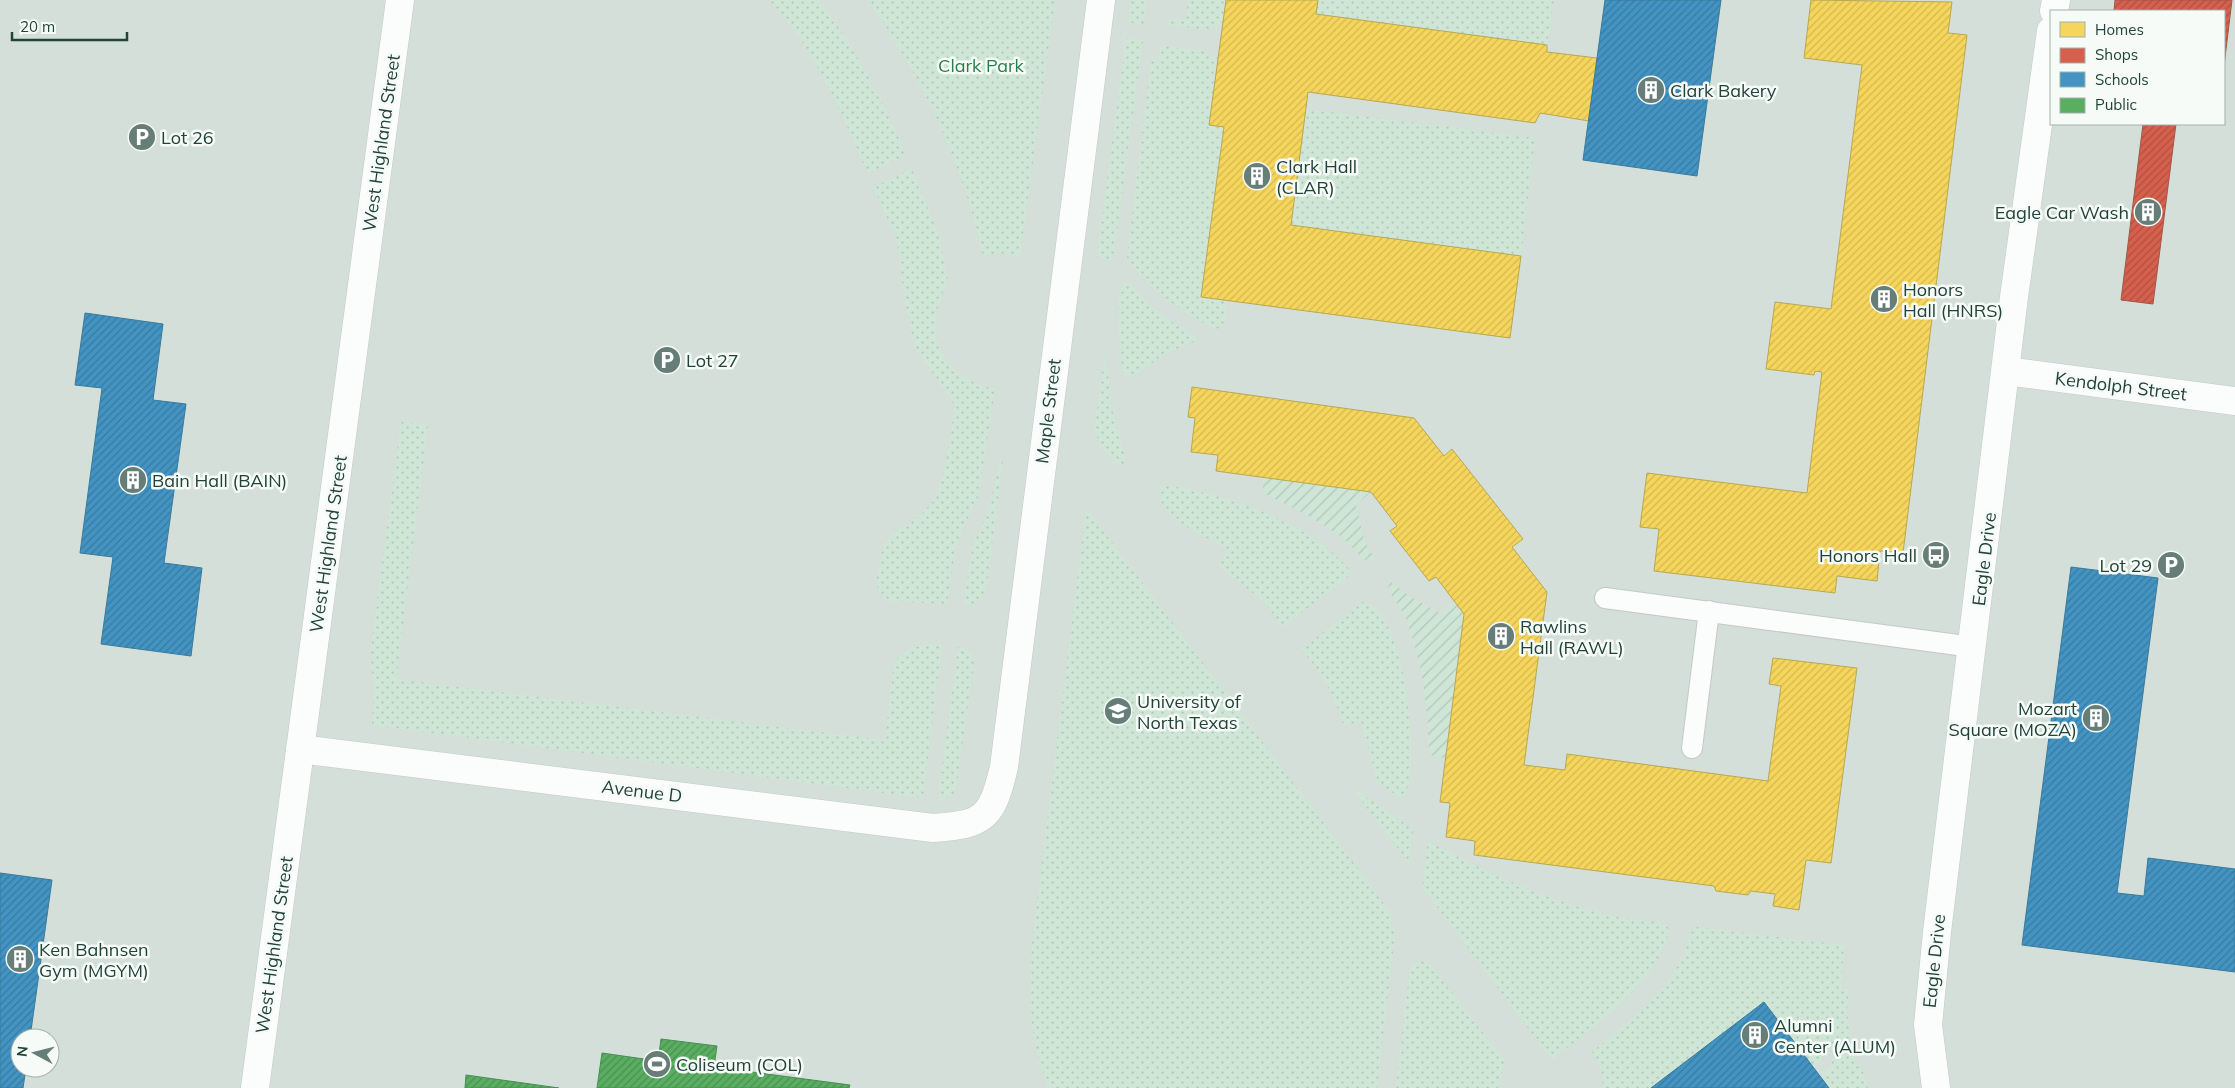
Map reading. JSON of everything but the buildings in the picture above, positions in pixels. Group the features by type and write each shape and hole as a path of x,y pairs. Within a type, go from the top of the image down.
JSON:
{"street":[{"name":"West Highland Street","path":"255,1088 400,0"},
{"name":"Maple Street","path":"982,818 997,796 1004,767 1101,0"},
{"name":"Eagle Drive","path":"1936,1088 1928,1026 1937,932 2014,297 2050,38"},
{"name":"Kendolph Street","path":"2006,371 2234,395"},
{"name":"Avenue D","path":"300,749 933,828 959,826 982,818"}],"lane":[{"path":"1605,598 1973,647"},
{"path":"1692,748 1709,612"}],"shaded area":[{"name":"University of North Texas","path":"0,0 2235,0 2235,1088 0,1088"}],"green space":[{"path":"769,0 819,0 844,36 867,75 906,155 868,174 826,82 786,19"},
{"name":"Clark Park","path":"868,0 1055,0 1020,257 999,253 983,256 964,188 938,122 906,59"},
{"path":"1131,0 1147,0 1144,25 1128,22"},
{"path":"1188,0 1226,0 1222,26 1214,26 1207,30 1167,25 1168,18 1186,20"},
{"path":"1318,0 1554,0 1547,45 1316,14"},
{"path":"1126,38 1143,40 1113,260 1097,257"},
{"path":"1160,46 1205,51 1209,56 1218,57 1209,125 1224,127 1201,297 1227,300 1225,321 1217,329 1180,309 1154,289 1133,267 1127,257 1151,60 1159,60"},
{"path":"1306,109 1535,138 1521,256 1291,225"},
{"path":"912,169 938,233 948,281 940,300 936,317 936,334 940,349 947,362 959,373 975,382 995,389 978,497 956,543 947,604 888,601 878,591 877,578 883,546 892,534 918,518 936,498 945,468 955,406 914,346 905,301 896,237 873,187"},
{"path":"1125,282 1129,283 1148,304 1164,317 1191,332 1197,338 1196,341 1169,352 1131,377 1124,374 1119,335 1119,297"},
{"path":"1105,354 1113,414 1125,457 1125,462 1122,465 1109,456 1094,431"},
{"path":"401,422 428,425 396,679 885,740 894,662 916,647 942,643 923,798 372,725 374,684 371,666 371,647"},
{"path":"1003,460 986,591 977,602 964,605 974,542 988,513 998,470"},
{"path":"1263,477 1371,492 1356,505 1364,540 1374,558 1364,560 1345,540 1326,527 1267,495 1263,492"},
{"path":"1163,485 1238,502 1288,523 1332,552 1349,569 1348,577 1283,627 1264,602 1219,566 1228,549 1196,533 1173,517 1165,508 1161,498 1161,488"},
{"path":"1086,508 1389,912 1395,934 1377,1088 1049,1088 1042,1070 1033,1034 1030,1000 1032,944"},
{"path":"1391,582 1409,596 1440,613 1455,602 1464,614 1446,758 1429,755 1427,710 1420,666 1407,620 1390,592 1388,584"},
{"path":"1364,601 1379,612 1386,623 1399,654 1403,673 1410,720 1411,765 1409,783 1404,796 1399,797 1380,784 1376,776 1361,721 1344,726 1327,685 1301,649"},
{"path":"958,646 969,652 974,663 956,789 952,795 938,800"},
{"path":"1351,787 1413,829 1409,863"},
{"path":"1428,841 1493,874 1558,900 1613,916 1666,924 1669,929 1664,948 1653,967 1639,985 1622,1002 1552,1060 1422,887"},
{"path":"1697,927 1844,945 1841,989 1849,990 1847,1012 1851,1039 1832,1045 1814,1068 1764,1002 1651,1088 1603,1088 1600,1069 1592,1052 1643,1009 1667,984 1683,957 1691,932"},
{"path":"1421,961 1430,964 1505,1061 1498,1088 1396,1088 1409,975 1413,963"},
{"path":"1840,1052 1852,1052 1853,1059 1863,1072 1868,1088 1829,1088 1820,1077 1830,1068 1833,1058"}],"place":[{"name":"Clark Bakery","path":"1651,90"},
{"name":"Lot 26","path":"142,137"},
{"name":"Clark Hall (CLAR)","path":"1257,176"},
{"name":"Eagle Car Wash","path":"2148,212"},
{"name":"Honors Hall (HNRS)","path":"1884,299"},
{"name":"Lot 27","path":"667,360"},
{"name":"Bain Hall (BAIN)","path":"133,480"},
{"name":"Honors Hall","path":"1936,555"},
{"name":"Lot 29","path":"2171,565"},
{"name":"Rawlins Hall (RAWL)","path":"1501,636"},
{"name":"University of North Texas","path":"1118,711"},
{"name":"Mozart Square (MOZA)","path":"2096,718"},
{"name":"Ken Bahnsen Gym (MGYM)","path":"20,959"},
{"name":"Alumni Center (ALUM)","path":"1755,1035"},
{"name":"Coliseum (COL)","path":"657,1064"}]}
